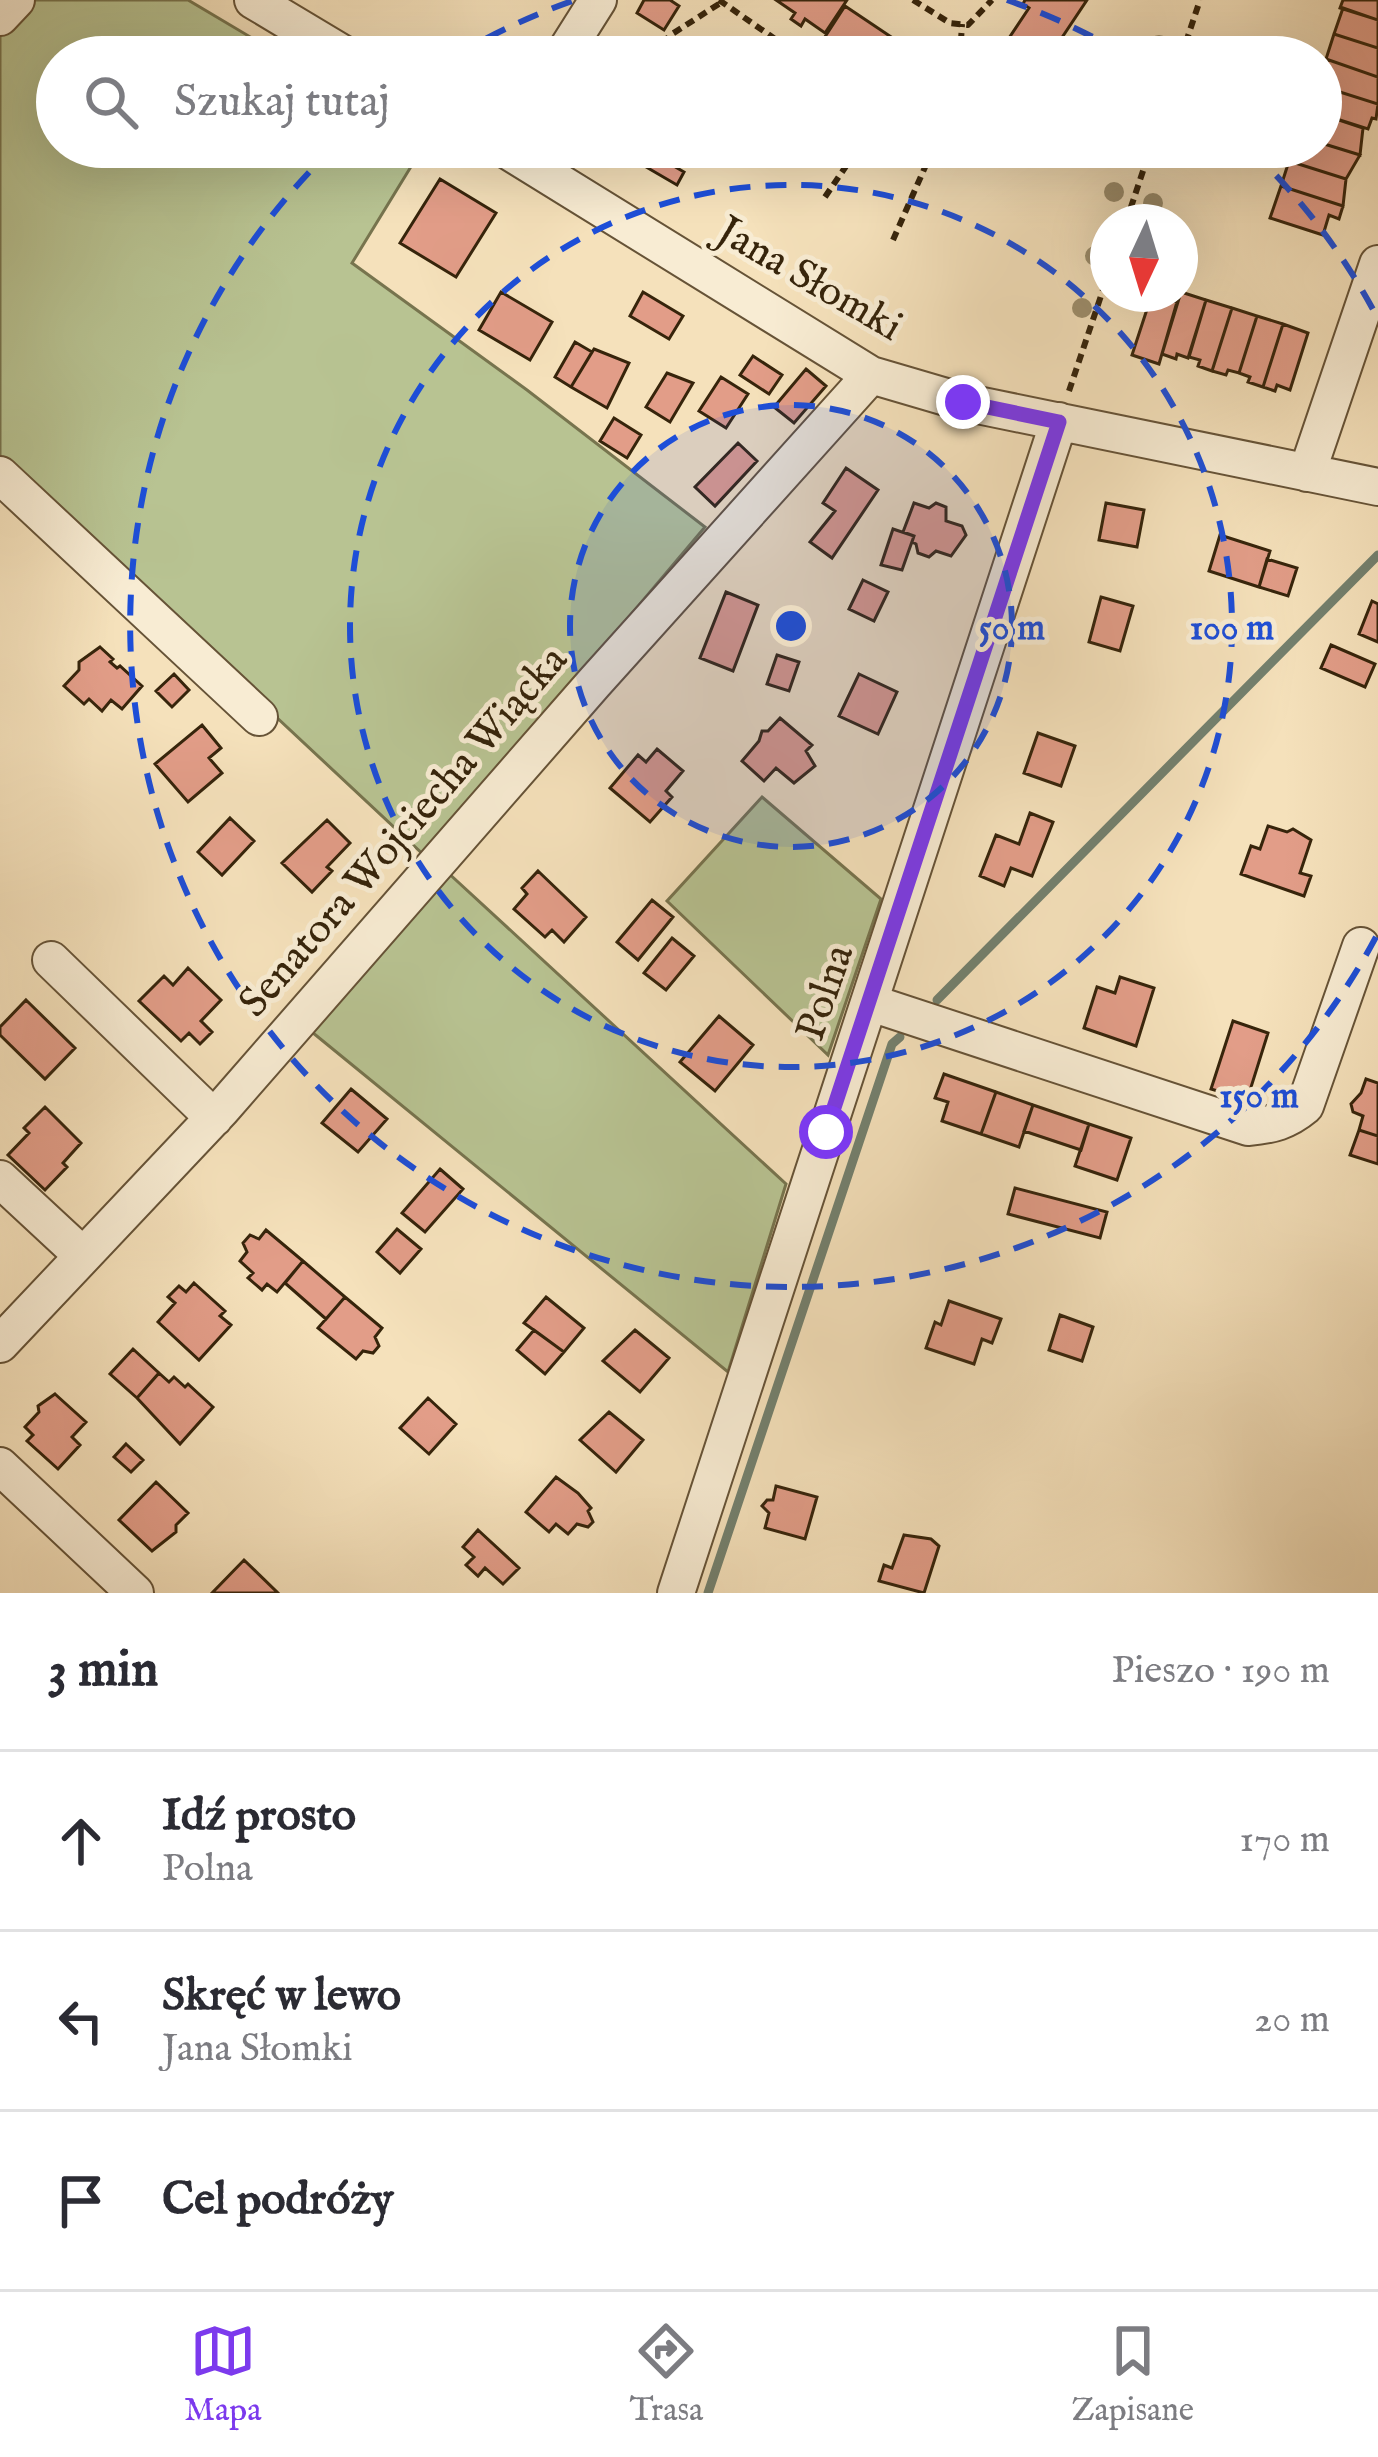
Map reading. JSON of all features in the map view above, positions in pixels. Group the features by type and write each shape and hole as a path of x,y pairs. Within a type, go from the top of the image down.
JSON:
{"street":[{"path":"0,17 16,0"},
{"path":"253,0 313,36"},
{"path":"575,36 598,0"},
{"name":"Jana Słomki","path":"536,168 871,375 963,402 1378,488"},
{"path":"1306,472 1378,264"},
{"name":"Senatora Wojciecha Wiącka","path":"0,1344 214,1118 594,682 871,375"},
{"name":"Polna","path":"676,1593 1059,422"},
{"path":"0,475 259,717"},
{"path":"871,1003 1248,1127 1267,1126 1289,1119 1305,1106 1361,946"},
{"path":"51,960 214,1118"},
{"path":"0,1179 82,1256"},
{"path":"0,1466 135,1593"}],"path":[{"path":"913,0 950,23 968,25 992,0"},
{"path":"1188,36 1200,0"},
{"path":"670,36 721,1 771,36"},
{"path":"961,36 962,24"},
{"path":"825,197 845,168"},
{"path":"893,240 924,168"},
{"path":"1132,204 1144,168"},
{"path":"1059,422 1096,312"}],"green space":[{"path":"30,0 188,0 249,36 36,36 36,168 410,168 352,263 705,527 426,857 0,459 0,34"},
{"path":"762,797 881,899 828,1055 667,901"},
{"path":"445,870 786,1184 728,1372 307,1028"}],"building":[{"path":"644,0 670,0 679,6 664,30 637,13"},
{"path":"776,0 847,0 825,33 805,19 801,26 791,19 795,13"},
{"path":"1025,0 1087,0 1063,36 1010,36 1029,8"},
{"path":"1343,0 1378,0 1378,20 1340,8"},
{"path":"845,6 890,36 826,36"},
{"path":"1343,8 1378,20 1378,48 1342,36 1334,34"},
{"path":"1342,37 1378,48 1378,77 1342,65"},
{"path":"1342,65 1378,77 1378,104 1342,93"},
{"path":"1342,93 1378,104 1376,119 1372,118 1368,129 1342,121"},
{"path":"1342,121 1363,128 1360,155 1342,149"},
{"path":"1342,149 1360,155 1346,179 1311,168 1342,168"},
{"path":"648,168 684,172 677,185"},
{"path":"1287,168 1311,168 1346,179 1343,206 1281,186"},
{"path":"440,179 496,213 456,277 400,243"},
{"path":"1281,186 1343,206 1339,219 1329,215 1323,235 1270,218"},
{"path":"501,292 552,322 530,360 479,330"},
{"path":"643,292 683,316 669,339 630,316"},
{"path":"1198,297 1206,300 1188,358 1162,354 1175,312 1198,312"},
{"path":"1206,300 1232,308 1212,371 1189,357"},
{"path":"1232,308 1257,316 1239,373 1228,370 1226,375 1212,371"},
{"path":"1146,312 1174,312 1159,364 1132,355"},
{"path":"1257,316 1283,324 1263,387 1239,373"},
{"path":"1283,324 1308,333 1290,390 1277,385 1275,391 1263,387"},
{"path":"575,342 592,352 571,387 555,377"},
{"path":"594,349 629,363 607,408 571,387"},
{"path":"753,356 782,375 769,394 740,375"},
{"path":"806,369 826,386 794,423 774,407"},
{"path":"667,373 693,383 670,422 646,407"},
{"path":"721,377 748,394 726,428 699,411"},
{"path":"614,418 641,435 627,458 600,441"},
{"path":"738,443 757,461 715,506 695,487"},
{"path":"846,468 878,490 832,558 810,542 835,511 823,503"},
{"path":"914,503 946,507 946,521 962,526 966,535 951,556 936,551 929,557 918,553 914,536 903,532"},
{"path":"1106,503 1144,510 1137,547 1099,540"},
{"path":"893,529 914,536 902,570 881,565"},
{"path":"1220,535 1270,551 1259,587 1209,571"},
{"path":"1267,559 1297,568 1288,596 1259,587"},
{"path":"863,580 888,592 874,621 849,609"},
{"path":"726,592 758,605 733,671 700,658"},
{"path":"1101,597 1133,606 1120,651 1089,642"},
{"path":"1372,601 1378,604 1378,642 1359,634"},
{"path":"1331,645 1375,664 1365,687 1321,668"},
{"path":"100,647 113,659 110,662 142,686 122,709 111,700 102,711 89,699 84,704 64,686 79,670 79,662"},
{"path":"777,655 799,662 789,691 767,684"},
{"path":"174,674 189,690 172,707 156,691"},
{"path":"859,674 897,692 878,734 839,716"},
{"path":"780,718 812,745 806,751 815,766 794,783 776,768 764,781 742,761 762,731"},
{"path":"202,725 221,748 209,758 222,773 188,802 155,764"},
{"path":"1038,733 1075,746 1061,786 1024,773"},
{"path":"657,749 683,771 666,791 672,797 650,822 610,788 638,755 646,762"},
{"path":"1030,813 1053,822 1032,876 1011,868 1004,886 980,876 996,835 1019,844"},
{"path":"230,818 254,841 222,875 198,852"},
{"path":"327,820 350,843 312,892 282,863"},
{"path":"1268,826 1287,832 1293,829 1311,840 1300,873 1311,876 1304,896 1241,874 1251,846 1260,849"},
{"path":"538,871 586,917 564,942 552,930 545,937 514,909 527,894 522,888"},
{"path":"652,900 673,917 638,960 617,942"},
{"path":"672,938 694,956 666,990 644,973"},
{"path":"188,968 221,1000 201,1021 212,1032 200,1044 189,1033 181,1041 139,1001 164,976 173,985"},
{"path":"1120,977 1154,988 1136,1046 1084,1028 1097,987 1115,993"},
{"path":"26,1000 75,1048 45,1079 0,1035 0,1027"},
{"path":"719,1016 753,1045 715,1091 680,1062"},
{"path":"1233,1021 1268,1033 1247,1100 1211,1089"},
{"path":"944,1074 996,1092 981,1134 942,1121 948,1102 935,1098"},
{"path":"1366,1079 1378,1083 1378,1136 1359,1130 1363,1116 1353,1112 1351,1104"},
{"path":"351,1089 387,1119 358,1152 322,1123"},
{"path":"996,1092 1033,1105 1019,1147 981,1134"},
{"path":"1033,1105 1089,1124 1081,1150 1024,1131"},
{"path":"45,1107 81,1143 45,1190 8,1155 29,1133 24,1128"},
{"path":"1089,1124 1131,1138 1117,1180 1075,1166"},
{"path":"1359,1130 1378,1136 1378,1164 1350,1155"},
{"path":"440,1169 463,1189 425,1232 402,1213"},
{"path":"1015,1188 1107,1212 1100,1238 1008,1214"},
{"path":"397,1229 421,1249 400,1273 377,1252"},
{"path":"266,1230 303,1261 277,1292 267,1284 262,1290 248,1278 253,1273 240,1261 247,1252 243,1243 250,1235 259,1239"},
{"path":"303,1261 345,1297 326,1319 285,1283"},
{"path":"194,1283 225,1311 220,1316 231,1325 199,1360 158,1322 175,1303 168,1297 179,1286 186,1292"},
{"path":"345,1297 382,1328 375,1337 379,1346 356,1359 318,1328"},
{"path":"546,1297 584,1328 564,1352 524,1323"},
{"path":"949,1301 1001,1319 992,1343 982,1339 974,1364 926,1348"},
{"path":"1060,1315 1093,1327 1082,1361 1049,1350"},
{"path":"534,1330 564,1352 545,1374 517,1350"},
{"path":"635,1330 669,1358 640,1392 603,1361"},
{"path":"133,1349 159,1373 137,1398 110,1374"},
{"path":"159,1373 169,1382 174,1377 185,1387 188,1384 213,1407 180,1444 137,1398"},
{"path":"55,1394 86,1422 72,1437 80,1445 58,1469 27,1441 33,1435 25,1427 39,1412 38,1406"},
{"path":"428,1398 456,1424 429,1454 400,1428"},
{"path":"609,1412 643,1440 616,1472 580,1440"},
{"path":"126,1444 143,1460 131,1472 114,1457"},
{"path":"556,1477 591,1508 593,1522 588,1527 577,1524 568,1534 556,1524 549,1532 526,1512"},
{"path":"156,1482 188,1513 176,1525 176,1532 152,1551 119,1520"},
{"path":"776,1486 817,1497 805,1539 765,1528 769,1513 762,1506 773,1500"},
{"path":"478,1530 519,1568 503,1584 485,1568 478,1576 466,1565 474,1557 463,1547"},
{"path":"904,1535 931,1539 939,1546 924,1593 879,1581 884,1565 892,1568"},
{"path":"244,1560 278,1593 212,1593"}],"waterway":[{"path":"937,1000 1378,555"},
{"path":"708,1593 892,1044 900,1037"}],"route":[{"path":"826,1132 1059,422 963,402"}]}
